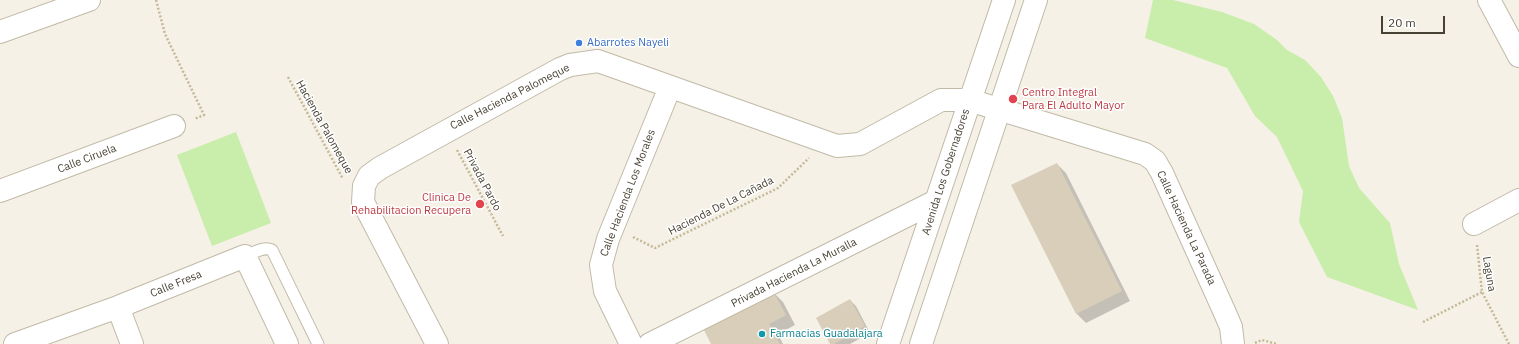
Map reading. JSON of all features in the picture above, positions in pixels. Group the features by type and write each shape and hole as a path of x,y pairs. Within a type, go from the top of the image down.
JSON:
{"street":[{"path":"0,32 89,0"},
{"name":"Avenida Los Gobernadores","path":"888,344 969,100 1004,0"},
{"path":"921,344 1036,0"},
{"path":"1489,0 1519,56"},
{"name":"Calle Hacienda Palomeque","path":"363,202 364,186 369,176 380,168 446,130 570,65 598,61 837,146 860,144 941,100 969,100"},
{"name":"Calle Hacienda Los Morales","path":"631,344 605,291 601,265 614,227 670,87"},
{"name":"Calle Hacienda La Parada","path":"969,100 1145,154 1154,161 1162,172 1225,313 1231,327 1233,344"},
{"name":"Calle Ciruela","path":"0,191 174,126"},
{"path":"1474,224 1519,200"},
{"name":"Privada Hacienda La Muralla","path":"650,344 936,201"},
{"path":"363,202 437,344"},
{"path":"245,256 288,344"},
{"name":"Calle Fresa","path":"15,344 118,307 245,256"},
{"path":"118,307 132,344"}],"lane":[{"path":"245,256 262,249 268,248 272,250 318,344"}],"path":[{"path":"156,0 165,34 204,115"},
{"name":"Hacienda Palomeque","path":"288,77 337,169 348,186 363,202"},
{"name":"Privada Pardo","path":"446,130 503,236"},
{"name":"Hacienda De La Cañada","path":"614,227 655,248 778,188 825,143"},
{"name":"Laguna","path":"1474,224 1482,292 1509,344"},
{"path":"1423,322 1482,292"},
{"path":"1252,344 1262,340 1277,344"}],"green space":[{"path":"1153,0 1173,0 1222,12 1254,24 1277,40 1287,50 1305,60 1321,77 1333,96 1342,118 1349,166 1359,188 1390,223 1399,264 1418,310 1327,277 1299,222 1303,191 1277,137 1255,116 1227,68 1145,38"},
{"path":"236,132 271,223 212,246 177,155"}],"building":[{"path":"1057,163 1122,291 1076,314 1011,185"},
{"path":"773,291 786,315 769,324 780,344 711,344 703,328"},
{"path":"850,299 865,326 834,344 830,344 816,318"}],"place":[{"name":"Abarrotes Nayeli","path":"579,43"},
{"name":"Centro Integral Para El Adulto Mayor","path":"1013,99"},
{"name":"Clinica De Rehabilitacion Recupera","path":"480,204"},
{"name":"Farmacias Guadalajara","path":"762,334"}]}
